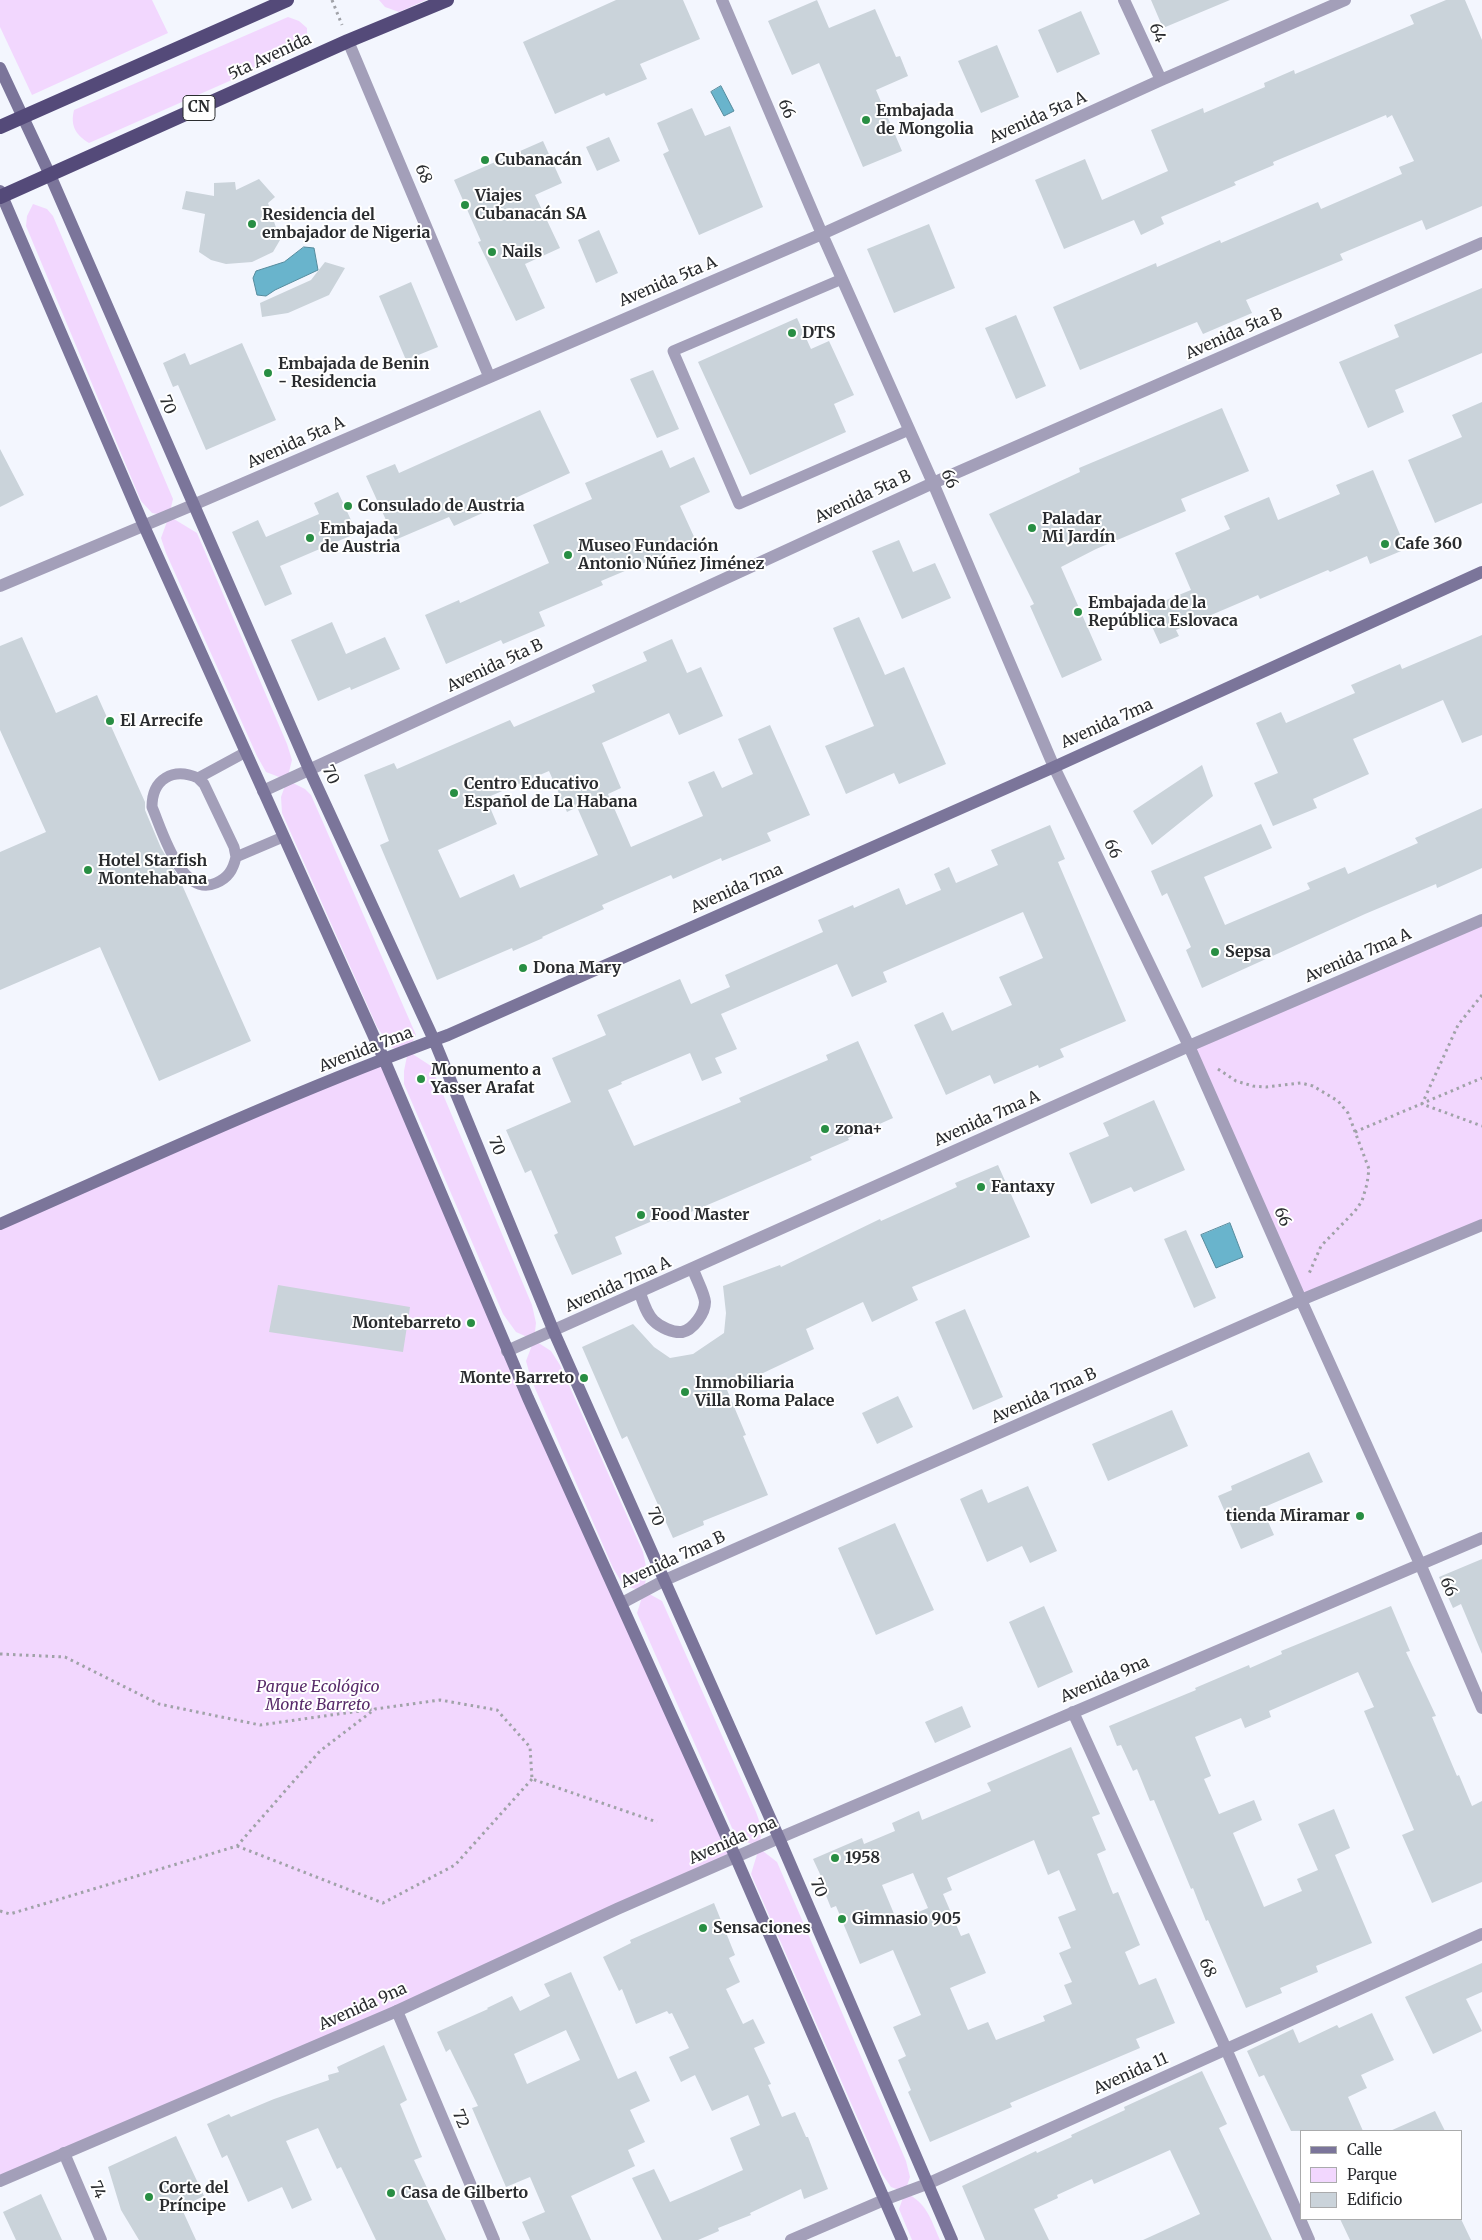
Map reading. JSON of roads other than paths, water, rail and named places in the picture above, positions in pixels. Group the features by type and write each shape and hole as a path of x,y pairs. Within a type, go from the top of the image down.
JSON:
{"highway":[{"path":"0,127 287,0"},
{"name":"5ta Avenida","path":"1,195 50,175 348,41 446,0"}],"main road":[{"name":"70","path":"0,68 50,175 309,769 434,1040 554,1332 780,1838 952,2240"},
{"path":"1,195 144,526 384,1059 508,1351 736,1858 902,2240"},
{"name":"Avenida 7ma","path":"0,1224 283,1100 434,1040 1054,766 1482,572"}],"street":[{"name":"66","path":"722,0 822,234 933,483 1054,766 1189,1046 1421,1566 1482,1708"},
{"name":"64","path":"1124,0 1161,80"},
{"name":"Avenida 5ta A","path":"0,586 144,526 822,234 1161,80 1345,0"},
{"name":"68","path":"348,41 489,376"},
{"name":"Avenida 5ta B","path":"264,791 933,483 1482,244"},
{"name":"Avenida 7ma A","path":"508,1351 640,1294 1189,1046 1482,920"},
{"name":"Avenida 7ma B","path":"622,1603 665,1580 1301,1300 1482,1225"},
{"path":"640,1294 652,1320 661,1326 683,1332 702,1314 705,1303 693,1269"},
{"name":"Avenida 9na","path":"0,2181 397,2010 617,1909 780,1838 1073,1712 1421,1566 1482,1538"},
{"name":"68","path":"1073,1712 1300,2217"},
{"name":"Avenida 11","path":"791,2240 884,2200 927,2184 1482,1934"},
{"name":"72","path":"397,2010 494,2240"},
{"name":"74","path":"64,2153 101,2240"},
{"name":"68","path":"1301,2220 1310,2240"}],"lane":[{"path":"842,279 673,352 739,504 910,430"},
{"path":"198,778 246,752"},
{"path":"189,774 198,778 204,784 234,847 236,857 229,875 212,885 202,885 193,882 180,869 152,807 152,797 161,781 169,775 189,774"},
{"path":"236,857 283,837"}],"water":[{"path":"721,86 734,111 724,116 711,92"},
{"path":"304,247 314,248 318,270 266,296 257,295 253,278 256,271 284,262"},
{"path":"1230,1223 1243,1257 1216,1268 1201,1235"}],"place":[{"name":"Embajada de Mongolia","path":"866,120"},
{"name":"Cubanacán","path":"485,160"},
{"name":"Viajes Cubanacán SA","path":"465,205"},
{"name":"Residencia del embajador de Nigeria","path":"252,224"},
{"name":"Nails","path":"492,252"},
{"name":"DTS","path":"792,333"},
{"name":"Embajada de Benin - Residencia","path":"268,373"},
{"name":"Consulado de Austria","path":"348,506"},
{"name":"Paladar Mi Jardín","path":"1032,528"},
{"name":"Embajada de Austria","path":"310,538"},
{"name":"Cafe 360","path":"1385,544"},
{"name":"Museo Fundación Antonio Núñez Jiménez","path":"568,555"},
{"name":"Embajada de la República Eslovaca","path":"1078,612"},
{"name":"El Arrecife","path":"110,721"},
{"name":"Centro Educativo Español de La Habana","path":"454,793"},
{"name":"Hotel Starfish Montehabana","path":"88,870"},
{"name":"Sepsa","path":"1215,952"},
{"name":"Dona Mary","path":"523,968"},
{"name":"Monumento a Yasser Arafat","path":"421,1079"},
{"name":"zona+","path":"825,1129"},
{"name":"Fantaxy","path":"981,1187"},
{"name":"Food Master","path":"641,1215"},
{"name":"Montebarreto","path":"471,1323"},
{"name":"Monte Barreto","path":"584,1378"},
{"name":"Inmobiliaria Villa Roma Palace","path":"685,1392"},
{"name":"tienda Miramar","path":"1360,1516"},
{"name":"1958","path":"835,1858"},
{"name":"Gimnasio 905","path":"842,1919"},
{"name":"Sensaciones","path":"703,1928"},
{"name":"Casa de Gilberto","path":"391,2193"},
{"name":"Corte del Príncipe","path":"149,2197"}],"park label":[{"name":"Parque Ecológico Monte Barreto","path":"318,1696"}]}
